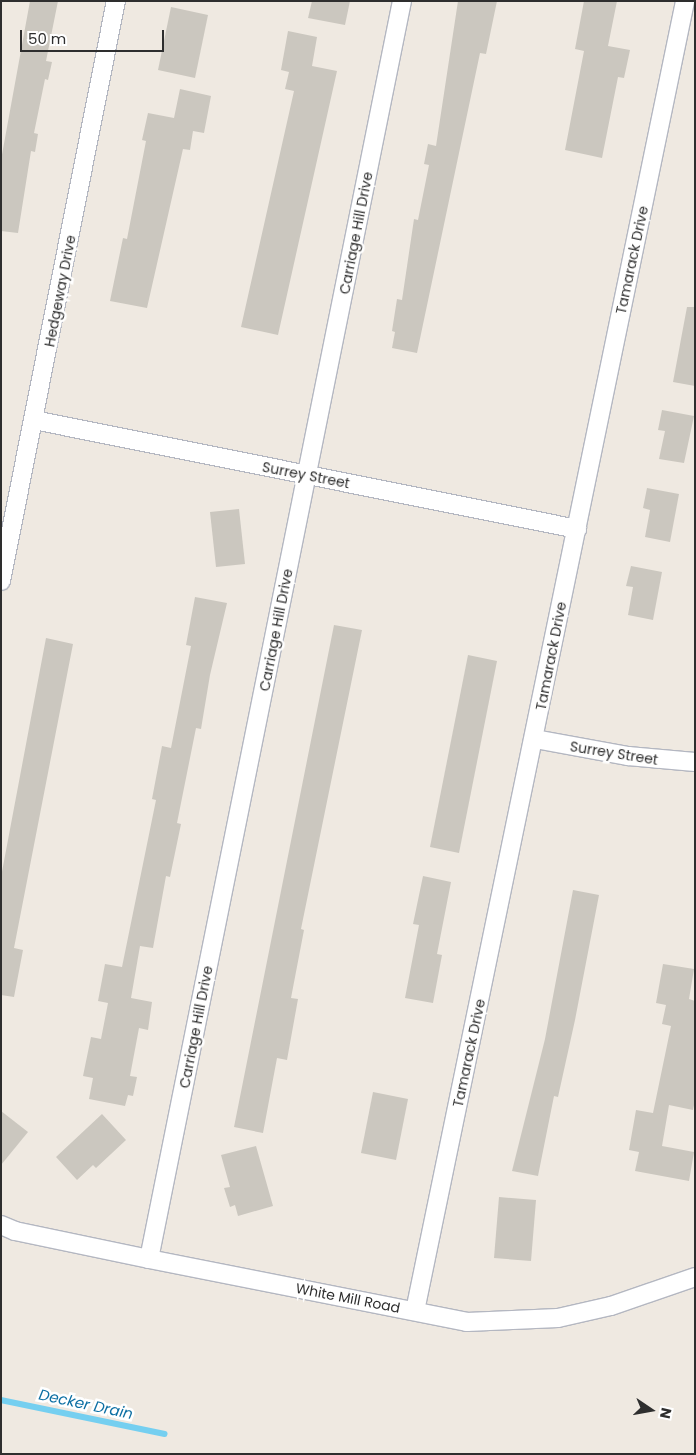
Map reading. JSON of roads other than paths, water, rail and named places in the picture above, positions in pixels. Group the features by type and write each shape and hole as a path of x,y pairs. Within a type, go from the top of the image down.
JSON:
{"street":[{"name":"Hedgeway Drive","path":"1,581 116,1"},
{"name":"Carriage Hill Drive","path":"149,1259 402,1"},
{"name":"Tamarack Drive","path":"415,1311 535,739 685,1"},
{"name":"Surrey Street","path":"34,420 577,528"},
{"name":"Surrey Street","path":"535,739 628,756 695,762"},
{"name":"White Mill Road","path":"1,1225 15,1231 149,1259 467,1322 502,1323 558,1318 611,1306 695,1277"}],"waterway":[{"name":"Decker Drain","path":"1,1400 165,1434"}]}
